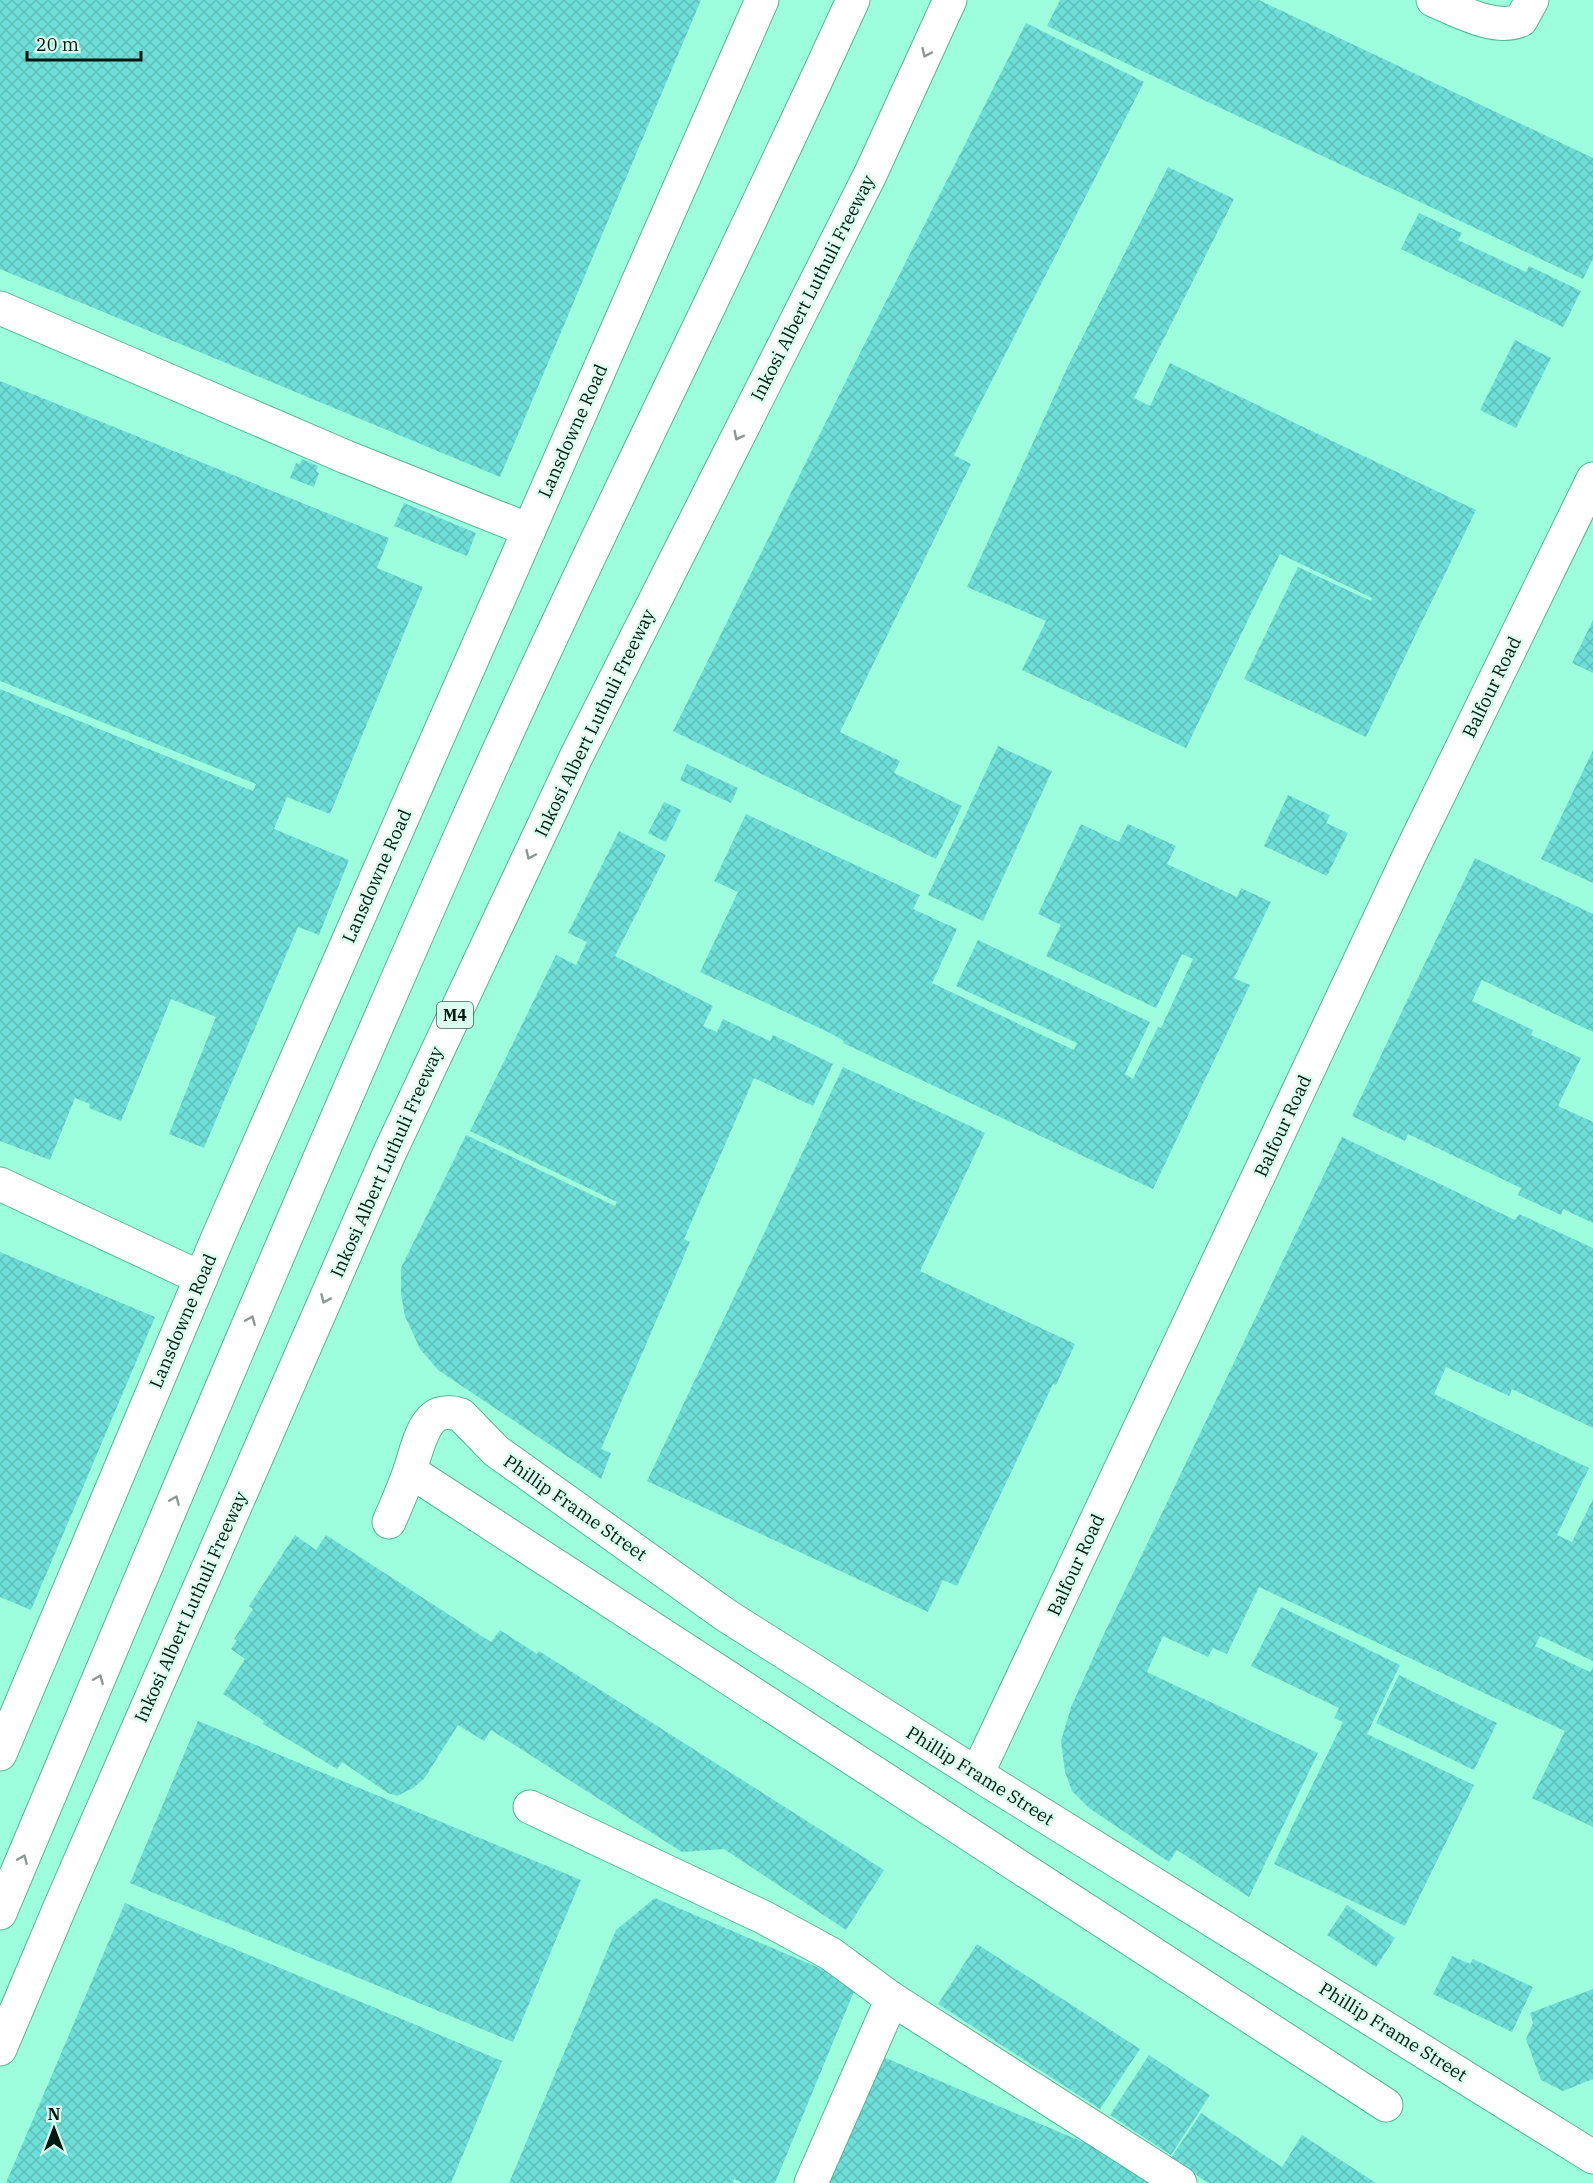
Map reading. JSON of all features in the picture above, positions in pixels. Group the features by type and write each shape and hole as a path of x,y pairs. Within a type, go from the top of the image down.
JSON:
{"main road":[{"name":"Lansdowne Road","path":"0,1754 201,1278 762,0"},
{"path":"0,1913 277,1258 469,816 651,425 853,0"},
{"name":"Inkosi Albert Luthuli Freeway","path":"0,2049 389,1154 576,757 870,175 950,0"},
{"path":"1433,0 1466,14 1504,25 1521,20 1532,0"},
{"path":"0,308 346,457 530,530"},
{"name":"Balfour Road","path":"977,1774 1410,854 1593,479"},
{"path":"0,1184 201,1278"},
{"name":"Phillip Frame Street","path":"410,1471 415,1452 435,1416 446,1412 461,1415 496,1452 727,1616 1593,2157"},
{"path":"389,1522 410,1471 1386,2104"},
{"path":"530,1807 765,1918 831,1954 892,1999 1180,2183"},
{"path":"811,2183 892,1999"}],"building":[{"path":"0,0 701,0 500,477 0,269"},
{"path":"1060,0 1259,0 1593,158 1593,259 1583,279 1047,26"},
{"path":"1026,23 1144,82 954,455 971,464 840,732 900,761 894,773 962,806 936,859 673,731"},
{"path":"1168,167 1234,199 1134,398 1150,406 1170,363 1476,510 1366,737 1244,679 1298,567 1371,601 1372,598 1280,554 1186,748 1022,670 1046,621 967,587 1068,366"},
{"path":"1419,213 1462,233 1458,240 1526,272 1529,266 1581,291 1563,327 1401,249"},
{"path":"1515,340 1551,358 1516,428 1480,410"},
{"path":"0,381 389,538 377,568 423,587 330,814 287,797 274,829 349,860 319,935 298,927 204,1148 169,1134 216,1017 171,999 121,1121 89,1108 90,1104 75,1098 50,1160 0,1141 0,689 253,791 256,784 0,681"},
{"path":"302,459 318,466 316,471 319,473 314,487 290,478 296,463 300,464"},
{"path":"404,503 476,533 467,556 394,526"},
{"path":"1593,620 1593,673 1572,663"},
{"path":"998,746 1052,771 983,921 928,895"},
{"path":"1593,750 1593,883 1541,859"},
{"path":"687,764 738,788 731,803 680,780"},
{"path":"1288,795 1330,815 1326,823 1348,833 1327,876 1264,846"},
{"path":"664,802 681,810 666,842 648,833"},
{"path":"746,814 920,895 913,909 957,929 932,983 1074,1050 1077,1043 956,986 978,940 1150,1022 1125,1074 1133,1079 1158,1027 1161,1028 1193,959 1182,954 1156,1008 1046,956 1061,925 1038,914 1081,824 1119,842 1128,824 1176,846 1167,864 1237,897 1241,888 1271,902 1234,978 1250,985 1153,1189 843,1043 844,1041 828,1032 700,972 738,892 714,881"},
{"path":"619,831 666,855 615,956 713,1006 703,1026 717,1032 723,1019 770,1041 773,1035 833,1064 813,1106 754,1078 684,1239 690,1242 601,1449 611,1453 601,1479 438,1370 420,1349 405,1316 401,1294 401,1268 466,1135 615,1206 617,1202 470,1131 556,955 576,965 587,942 568,933"},
{"path":"1475,858 1593,914 1593,1032 1482,980 1472,1001 1533,1030 1531,1035 1581,1058 1558,1106 1593,1122 1593,1223 1563,1209 1561,1215 1518,1195 1521,1188 1408,1134 1405,1141 1352,1116"},
{"path":"843,1067 985,1133 920,1271 1075,1344 1056,1385 1053,1384 957,1586 943,1580 928,1612 647,1481"},
{"path":"1342,1137 1515,1220 1519,1214 1593,1248 1593,1428 1512,1389 1509,1396 1446,1367 1434,1394 1589,1468 1557,1535 1572,1542 1593,1499 1593,1661 1540,1636 1535,1646 1590,1672 1593,1667 1593,1827 1532,1798 1565,1731 1259,1587 1227,1654 1213,1648 1208,1657 1163,1636 1147,1672 1318,1753 1249,1897 1177,1850 1169,1862 1089,1808 1072,1791 1065,1772 1061,1741 1071,1707 1103,1636"},
{"path":"0,1252 155,1317 31,1610 0,1597"},
{"path":"295,1535 316,1550 326,1535 491,1642 500,1630 537,1654 539,1651 884,1870 846,1930 724,1849 682,1852 491,1730 484,1741 458,1725 424,1779 397,1796 388,1793 342,1762 337,1769 263,1724 264,1721 223,1694 245,1659 231,1649 237,1640 234,1639 253,1609 249,1606"},
{"path":"1281,1607 1400,1665 1367,1734 1474,1785 1405,1926 1274,1864 1343,1722 1334,1718 1339,1708 1251,1666"},
{"path":"1399,1675 1497,1723 1474,1770 1376,1723"},
{"path":"198,1721 581,1880 513,2042 130,1883"},
{"path":"655,1898 824,1970 855,1989 775,2183 742,2183 734,2179 733,2183 509,2183 616,1930"},
{"path":"125,1903 502,2061 451,2183 6,2183"},
{"path":"1347,1905 1395,1938 1376,1967 1327,1935"},
{"path":"977,1944 1140,2049 1100,2109 938,2004"},
{"path":"1452,1956 1470,1964 1473,1959 1533,1987 1512,2032 1433,1994"},
{"path":"1593,1989 1593,2079 1563,2091 1541,2080 1526,2039 1533,2023 1530,2013"},
{"path":"874,2053 1116,2156 1149,2183 819,2183"},
{"path":"1149,2055 1210,2095 1171,2155 1110,2115"},
{"path":"1201,2113 1282,2167 1302,2135 1376,2183 1208,2183 1171,2158"}]}
